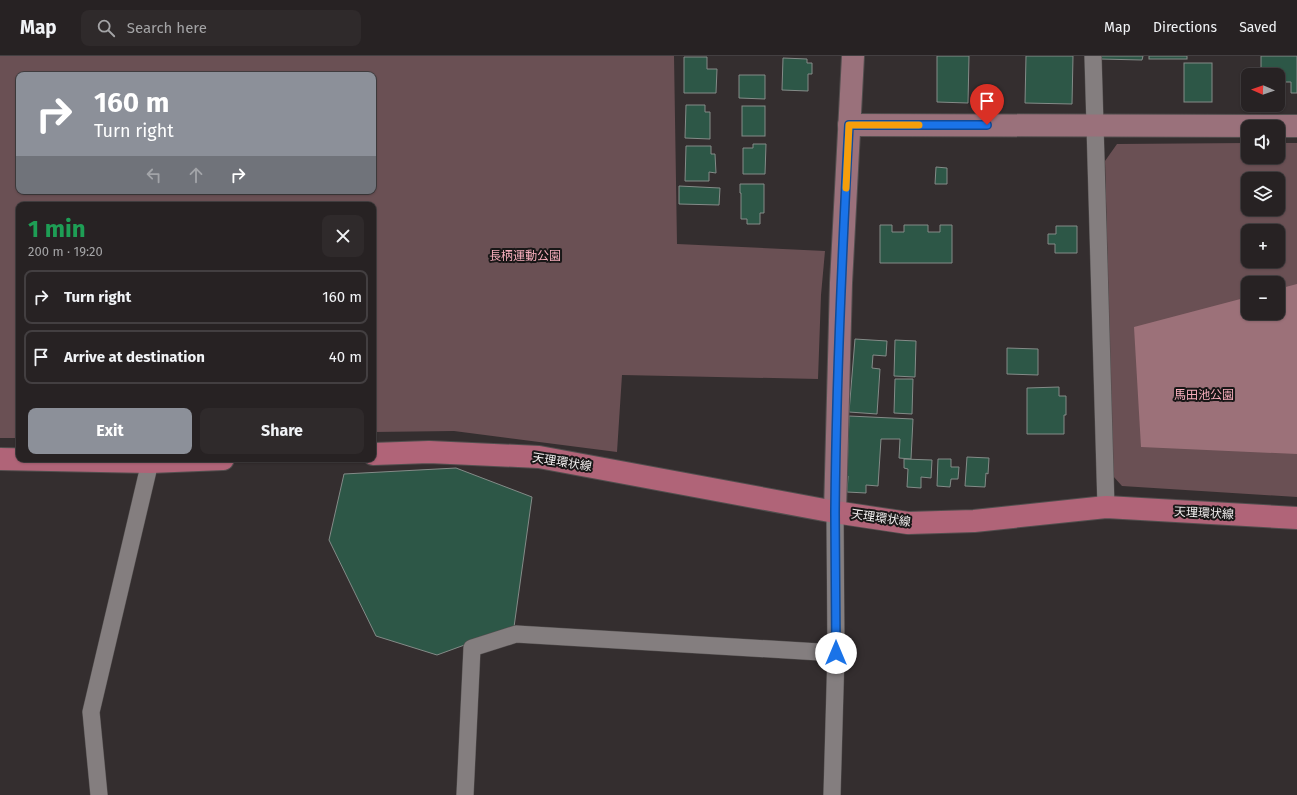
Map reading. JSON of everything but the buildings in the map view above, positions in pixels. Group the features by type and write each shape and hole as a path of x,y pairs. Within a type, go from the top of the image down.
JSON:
{"main road":[{"name":"天理環状線","path":"376,454 429,452 539,457 835,512 908,523 974,521 1106,507 1297,518"},
{"path":"0,459 16,459"}],"street":[{"path":"832,795 836,653 835,512 841,283 853,56"},
{"path":"1093,56 1106,507"},
{"path":"849,125 1297,126"},
{"path":"99,795 91,712 150,462"},
{"path":"465,795 472,648 516,634 836,653"}],"green space":[{"name":"長柄運動公園","path":"0,56 674,56 677,244 825,251 821,295 818,379 622,375 617,452 454,431 376,432 376,202 16,202 16,438 0,438"},
{"name":"馬田池公園","path":"1241,143 1241,164 1285,164 1285,143 1297,143 1297,497 1122,486 1113,476 1105,161 1117,144"}],"shaded area":[{"path":"1297,284 1297,454 1141,447 1134,327 1241,299 1241,320 1285,320 1285,287"}],"slow traffic":[{"path":"846,188 849,125 919,125"}],"route":[{"path":"836,653 836,466 841,283 849,125 987,125"}]}
